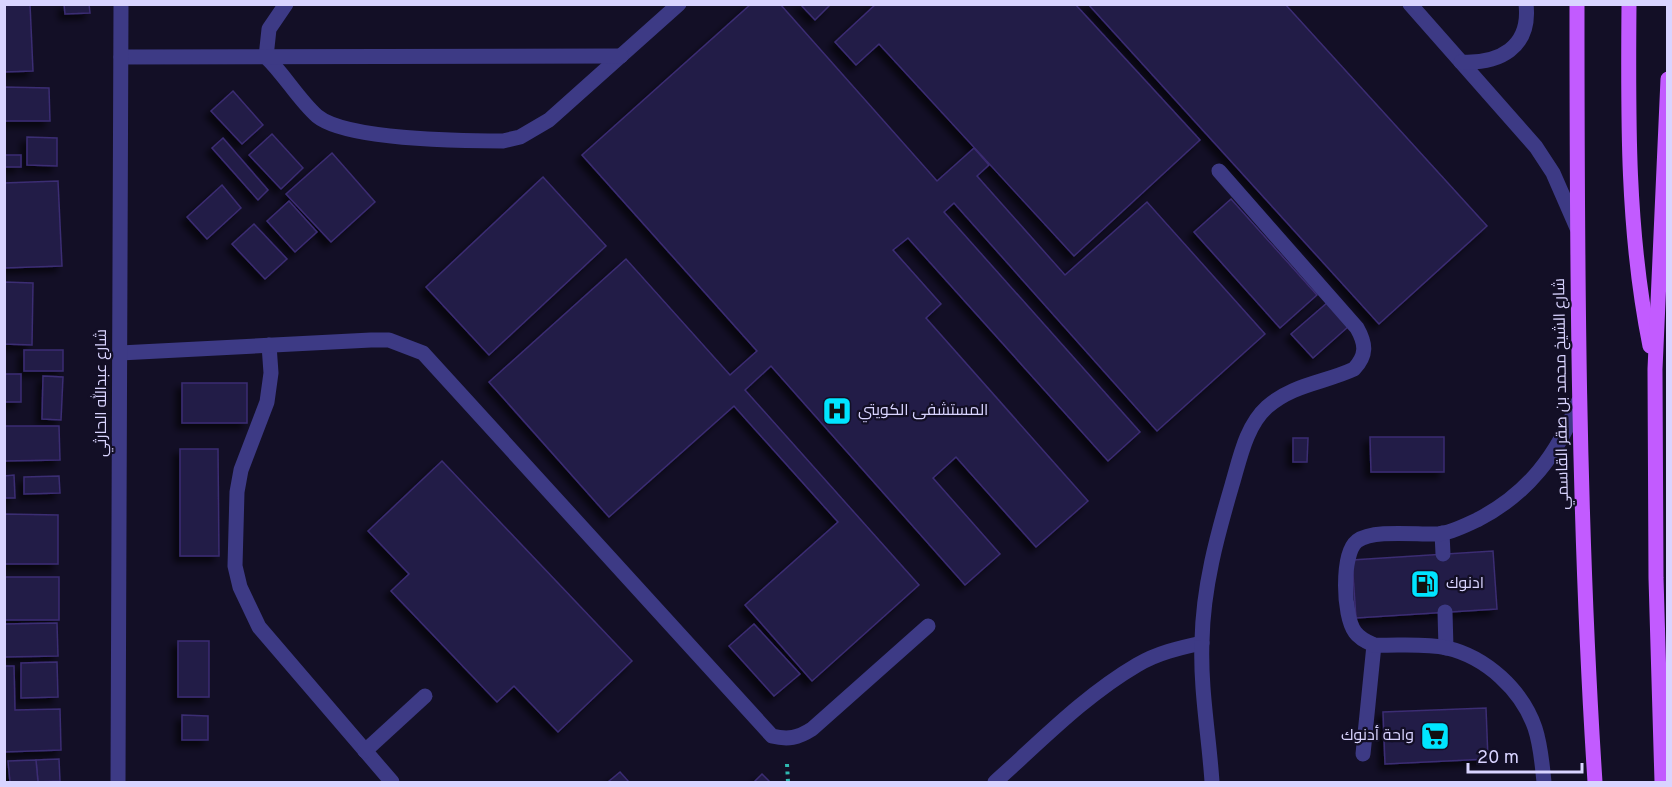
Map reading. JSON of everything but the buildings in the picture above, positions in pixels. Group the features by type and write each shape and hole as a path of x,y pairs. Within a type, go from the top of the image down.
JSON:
{"main road":[{"name":"شارع الشيخ محمد بن صقر القاسمي","path":"1577,4 1578,402 1585,631 1595,783"},
{"path":"1629,4 1629,183 1641,298 1655,369"},
{"path":"1662,783 1656,578 1655,369 1668,79"}],"street":[{"name":"شارع عبدالله الحارثي","path":"118,783 121,4"},
{"path":"286,4 269,29 266,57 318,116 339,127 363,133 503,141 536,130 679,4"},
{"path":"1410,4 1536,147 1567,200 1577,230"},
{"path":"1461,62 1484,63 1504,55 1520,39 1528,17 1526,4"},
{"path":"121,57 621,56"},
{"path":"1212,783 1202,643 1211,563 1243,448 1252,427 1265,408 1283,394 1354,369 1362,360 1365,349 1363,338 1357,328 1219,171"},
{"path":"120,353 390,340 423,353 772,736 786,739 800,736 812,729 928,626"},
{"path":"269,345 271,373 267,402 248,449 237,492 235,566 240,587 259,627 392,783"},
{"path":"1544,783 1535,728 1525,705 1509,686 1491,668 1469,656 1446,648 1374,645 1355,633 1350,622 1346,567 1351,548 1368,536 1442,534 1493,512 1523,489 1554,453 1578,402"},
{"path":"1442,534 1443,554"},
{"path":"1445,612 1446,648"},
{"path":"995,783 1082,705 1137,664 1168,651 1202,643"},
{"path":"1363,754 1374,645"},
{"path":"365,751 424,696"}],"place":[{"name":"المستشفى الكويتي","path":"837,411"},
{"name":"ادنوك","path":"1425,584"},
{"name":"واحة أدنوك","path":"1435,736"}]}
